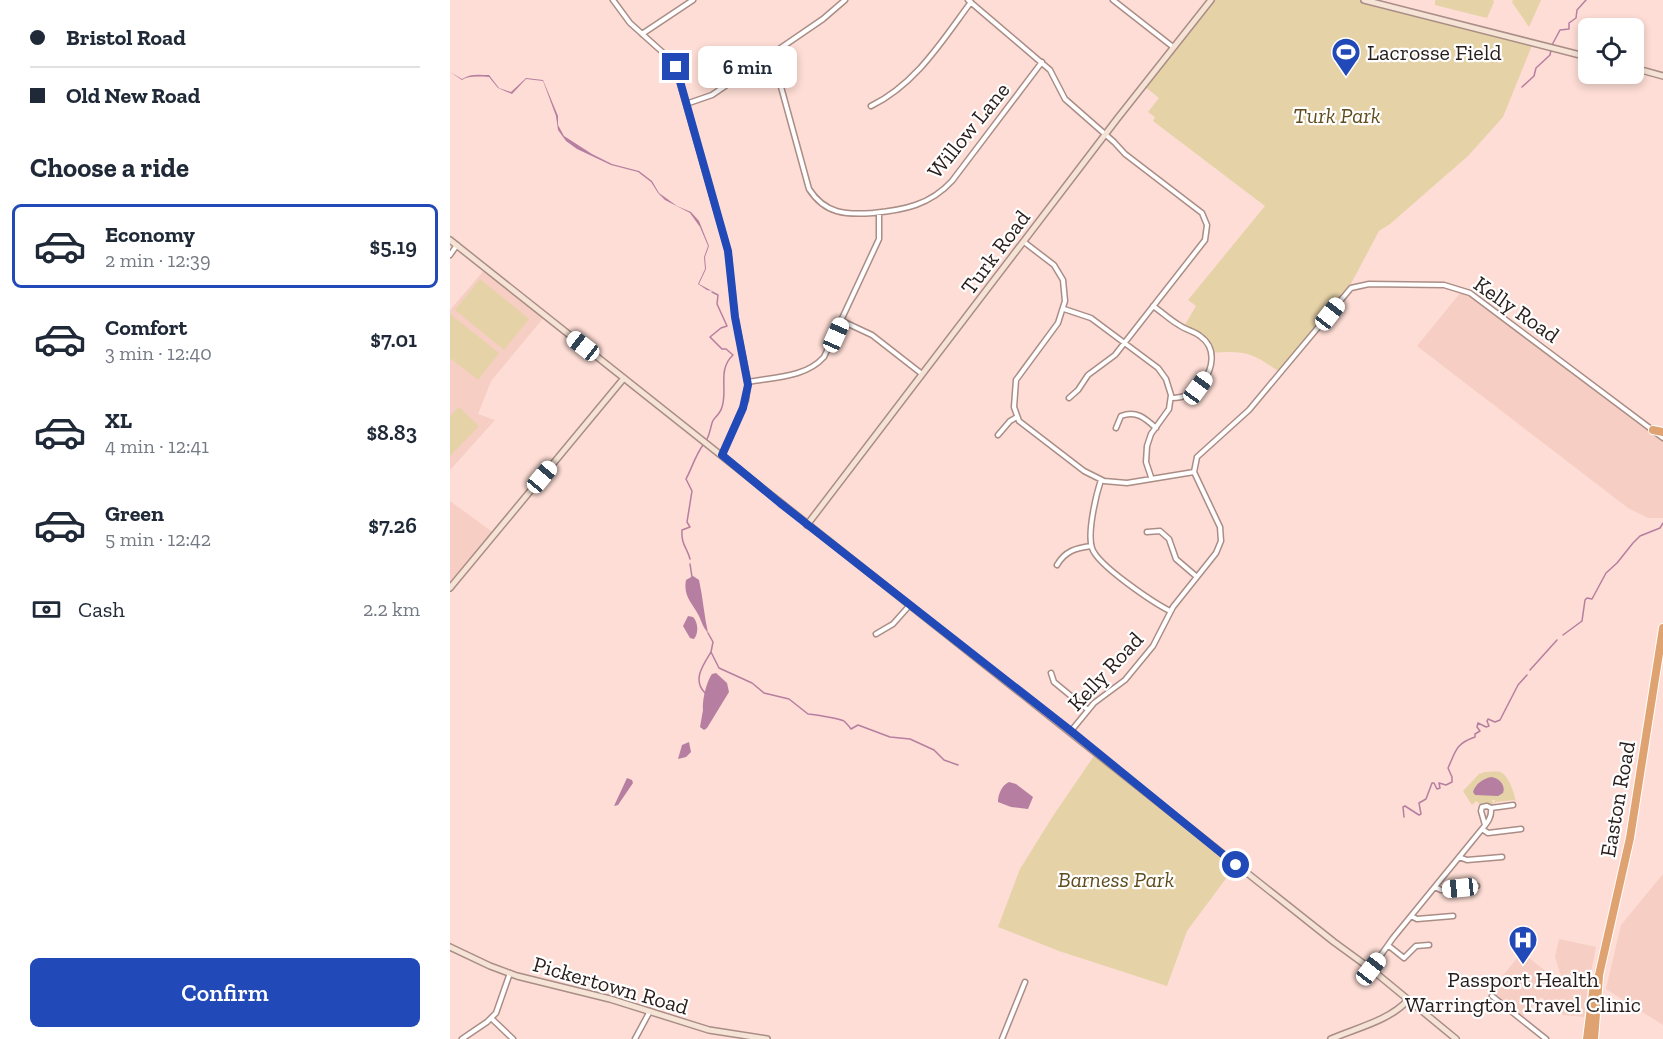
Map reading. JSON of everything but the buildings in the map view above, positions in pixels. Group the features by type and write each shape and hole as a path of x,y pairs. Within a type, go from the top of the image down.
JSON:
{"highway":[{"path":"1653,430 1663,432"},
{"name":"Easton Road","path":"1587,1039 1594,984 1599,975 1630,838 1663,628"},
{"name":"Easton Road","path":"1594,1039 1599,975"}],"street":[{"path":"613,0 626,19 674,63 728,251 735,317 747,382 746,400 722,455"},
{"path":"642,34 693,0"},
{"path":"686,104 712,95 823,20 845,0"},
{"path":"1113,0 1173,47"},
{"name":"Turk Road","path":"807,525 1023,241 1211,0"},
{"path":"1364,0 1578,54"},
{"path":"871,106 914,76 970,1 1042,62 1055,76 1065,99 1122,152 1202,213 1207,229 1204,240 1115,355 1085,378 1070,398"},
{"name":"Willow Lane","path":"772,54 810,191 821,204 836,212 852,214 916,206 935,196 947,186 1042,62"},
{"path":"1644,71 1663,76"},
{"path":"747,382 796,374 814,366 829,348 879,239 879,212"},
{"path":"450,240 909,606 1371,969 1456,1039"},
{"path":"1023,241 1051,262 1060,275 1065,297 1064,309 1054,329 1016,380 1014,407 1017,417 1084,471 1101,480 1121,483 1194,472"},
{"path":"450,255 457,246"},
{"name":"Kelly Road","path":"1071,731 1097,700 1130,675 1154,646 1170,611 1216,553 1221,536 1219,524 1194,472 1197,457 1249,410 1346,293 1355,286 1365,284 1444,285 1470,293 1663,438"},
{"path":"1153,306 1181,326 1200,335 1207,342 1211,353 1210,371 1198,388 1185,397 1171,398"},
{"path":"1064,309 1091,318 1162,373 1169,386 1171,398 1169,409 1149,438 1147,446 1146,462 1151,478"},
{"path":"842,321 872,335 922,374"},
{"path":"450,588 624,378"},
{"path":"1116,428 1121,416 1134,413 1146,419 1156,428"},
{"path":"998,435 1010,421 1017,417"},
{"path":"1101,480 1092,527 1091,546 1102,563 1154,602 1170,611"},
{"path":"1147,532 1160,531 1166,536 1176,559 1197,578"},
{"path":"1057,565 1061,558 1071,550 1091,546"},
{"path":"876,634 893,624 909,606"},
{"path":"1051,673 1054,682 1088,710"},
{"path":"1514,805 1491,808 1485,806 1481,809 1484,827 1488,832 1521,829"},
{"path":"1371,969 1484,827 1491,817 1491,808"},
{"path":"1459,857 1467,860 1502,857"},
{"path":"1435,887 1441,890 1477,886"},
{"path":"1411,916 1417,919 1453,916"},
{"path":"1389,946 1404,958 1416,946 1429,945"},
{"name":"Pickertown Road","path":"450,947 510,973 650,1011 709,1030 767,1039"},
{"path":"462,1039 491,1018 498,1009 510,973"},
{"path":"1002,1039 1025,982"},
{"path":"1492,996 1546,1039"},
{"path":"1331,1039 1390,1015 1408,1000"},
{"path":"635,1039 650,1011"},
{"path":"491,1018 513,1039"}],"shaded area":[{"path":"450,72 462,79 472,75 489,75 499,88 511,92 526,78 543,80 564,136 612,164 639,171 652,181 659,193 677,206 691,212 699,221 709,246 705,257 706,269 699,284 712,291 698,284 705,269 704,257 708,246 700,227 690,213 665,200 658,193 651,182 638,172 611,165 577,149 566,141 558,130 556,116 543,81 526,79 512,94 498,88 489,77 472,77 462,80"},
{"path":"486,268 545,316 491,381 478,414 495,420 450,470 450,310"},
{"path":"1461,292 1480,303 1663,442 1663,518 1648,518 1628,508 1417,346"},
{"path":"450,501 495,534 450,588"},
{"path":"693,576 699,580 708,633 686,591 686,580"},
{"path":"688,616 695,619 697,625 697,634 694,639 690,638 683,626"},
{"path":"716,673 727,683 729,692 704,730 700,727 705,692 712,674"},
{"path":"689,742 691,752 686,757 678,759 682,745"},
{"path":"1491,777 1501,782 1504,787 1503,793 1498,796 1475,795 1473,792 1478,784"},
{"path":"627,778 633,783 618,805 614,806"},
{"path":"1009,782 1016,784 1033,797 1028,809 1011,807 998,802 1001,790"},
{"path":"1663,874 1663,1025 1606,989 1621,925"},
{"path":"1559,939 1596,947 1589,982 1561,976 1555,957"},
{"path":"1522,952 1555,979 1588,985 1584,1017 1563,1015 1541,997 1523,1017 1491,990"}],"green space":[{"name":"Turk Park","path":"1212,0 1365,0 1533,43 1503,117 1468,156 1379,231 1346,293 1281,373 1249,354 1211,353 1205,340 1183,328 1196,306 1188,300 1265,206 1153,121 1155,117 1148,112 1159,98 1144,86"},
{"path":"1435,0 1493,0 1494,2 1487,18 1435,5"},
{"path":"1513,0 1541,0 1529,27 1512,2"},
{"path":"480,279 529,319 504,350 455,310"},
{"path":"450,314 499,353 478,380 450,358"},
{"path":"459,407 479,426 450,456 450,416"},
{"name":"Barness Park","path":"1096,753 1236,865 1187,931 1167,986 1059,951 998,927 1020,869"},
{"path":"1500,772 1506,777 1516,803 1514,800 1496,802 1495,805 1496,800 1492,800 1494,805 1487,803 1481,805 1476,801 1472,805 1463,791 1479,774"}],"waterway":[{"path":"1552,45 1560,30 1569,29 1569,23 1576,18 1577,10 1586,0"},
{"path":"1522,87 1534,76 1536,68 1550,55 1551,50"},
{"path":"706,441 713,421 722,407 725,367 733,355 726,349 722,349 710,337 727,326 717,304 718,295 712,292"},
{"path":"690,559 682,535 682,530 690,527 687,522 692,491 686,479 703,445"},
{"path":"1563,635 1582,621 1585,600 1592,599 1606,573 1640,536 1660,528 1663,523"},
{"path":"690,564 692,577"},
{"path":"708,633 713,642 711,652 719,668 752,683 764,693 789,699 808,714 844,721 851,729 858,725 890,737 910,739 934,750 944,760 958,765"},
{"path":"1530,670 1557,640"},
{"path":"705,693 701,688 699,678 702,667 711,652"},
{"path":"1404,817 1403,807 1405,806 1421,814 1419,803 1426,799 1432,783 1437,789 1440,788 1439,783 1446,785 1452,782 1448,768 1457,749 1463,742 1475,737 1475,734 1480,731 1477,727 1478,723 1486,727 1489,726 1488,719 1495,722 1500,720 1518,685 1527,675"}],"place":[{"name":"Lacrosse Field","path":"1346,78"},
{"name":"Passport Health Warrington Travel Clinic","path":"1523,966"}],"route":[{"path":"676,67 728,251 735,317 748,385 743,408 722,455 1071,731 1236,865"}]}
